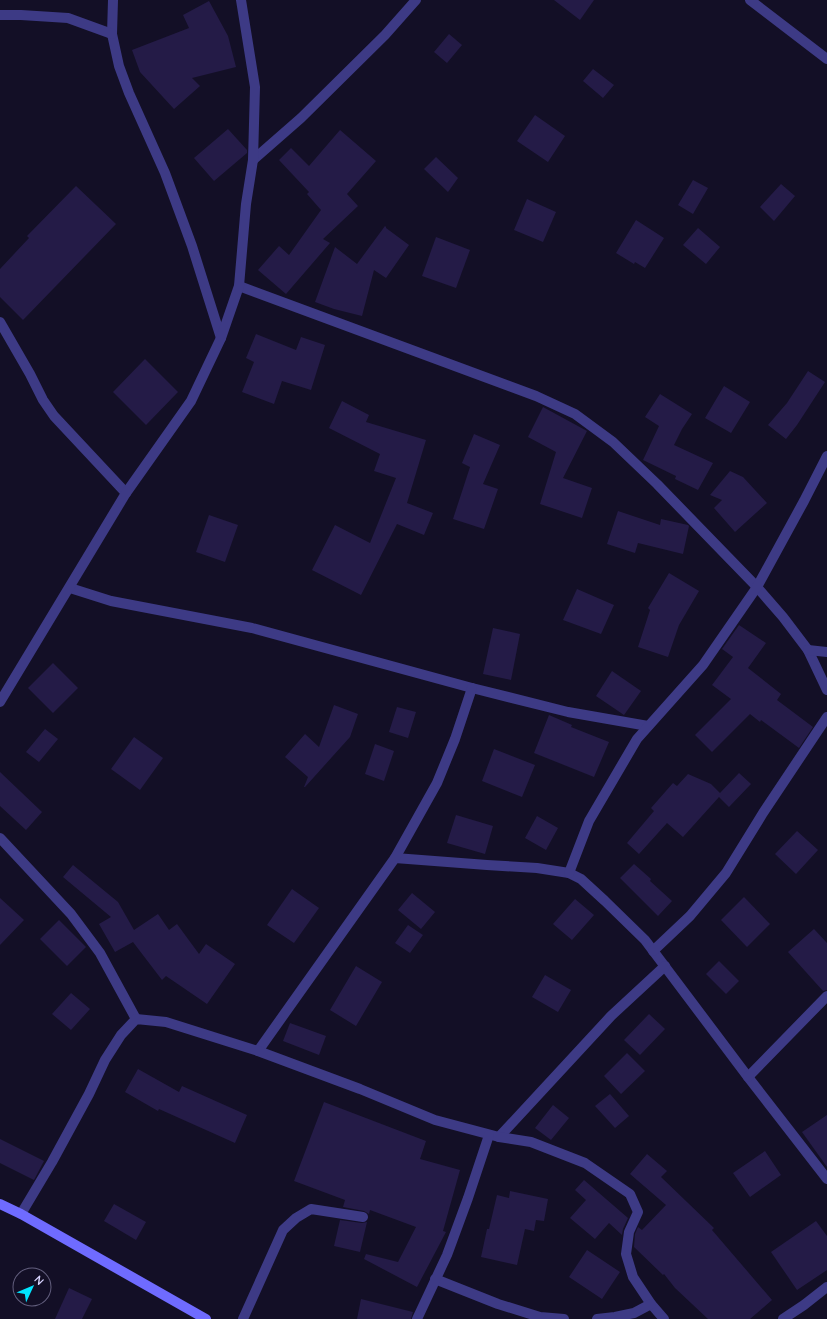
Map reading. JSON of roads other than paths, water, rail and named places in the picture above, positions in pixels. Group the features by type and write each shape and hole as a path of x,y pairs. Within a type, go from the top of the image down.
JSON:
{"main road":[{"path":"0,1204 21,1214 206,1319"}],"street":[{"path":"113,0 112,34 119,66 129,93 165,173 192,246 221,338"},
{"path":"0,702 126,493 191,401 221,338 239,286 246,204 253,160 255,87 241,0"},
{"path":"253,160 301,118 385,35 416,0"},
{"path":"750,0 827,59"},
{"path":"0,15 68,18 112,34"},
{"path":"239,286 536,396 575,414 613,442 657,484 757,587 783,617 808,650 827,690"},
{"path":"0,322 43,400 54,416 126,493"},
{"path":"569,873 589,821 631,748 648,726 703,665 757,587 827,456"},
{"path":"70,588 111,601 252,628 472,688 568,712 648,726"},
{"path":"808,650 827,652"},
{"path":"258,1051 395,858 437,783 455,739 472,688"},
{"path":"653,951 690,916 726,873 763,812 827,716"},
{"path":"0,838 72,914 100,953 136,1019"},
{"path":"395,858 537,868 569,873 581,879 645,940 827,1179"},
{"path":"417,1319 447,1255 468,1198 494,1136 611,1016 664,966"},
{"path":"748,1077 827,996"},
{"path":"136,1019 166,1022 258,1051 353,1086 435,1120 494,1136 531,1142 585,1163 630,1194 638,1212 629,1232 626,1254 633,1277 651,1304 664,1319"},
{"path":"21,1214 52,1162 89,1094 105,1060 121,1035 136,1019"},
{"path":"243,1319 283,1230 296,1218 311,1209 363,1217"},
{"path":"435,1279 498,1304 540,1317 564,1319"},
{"path":"783,1319 827,1287"},
{"path":"597,1319 634,1313 651,1304"}]}
